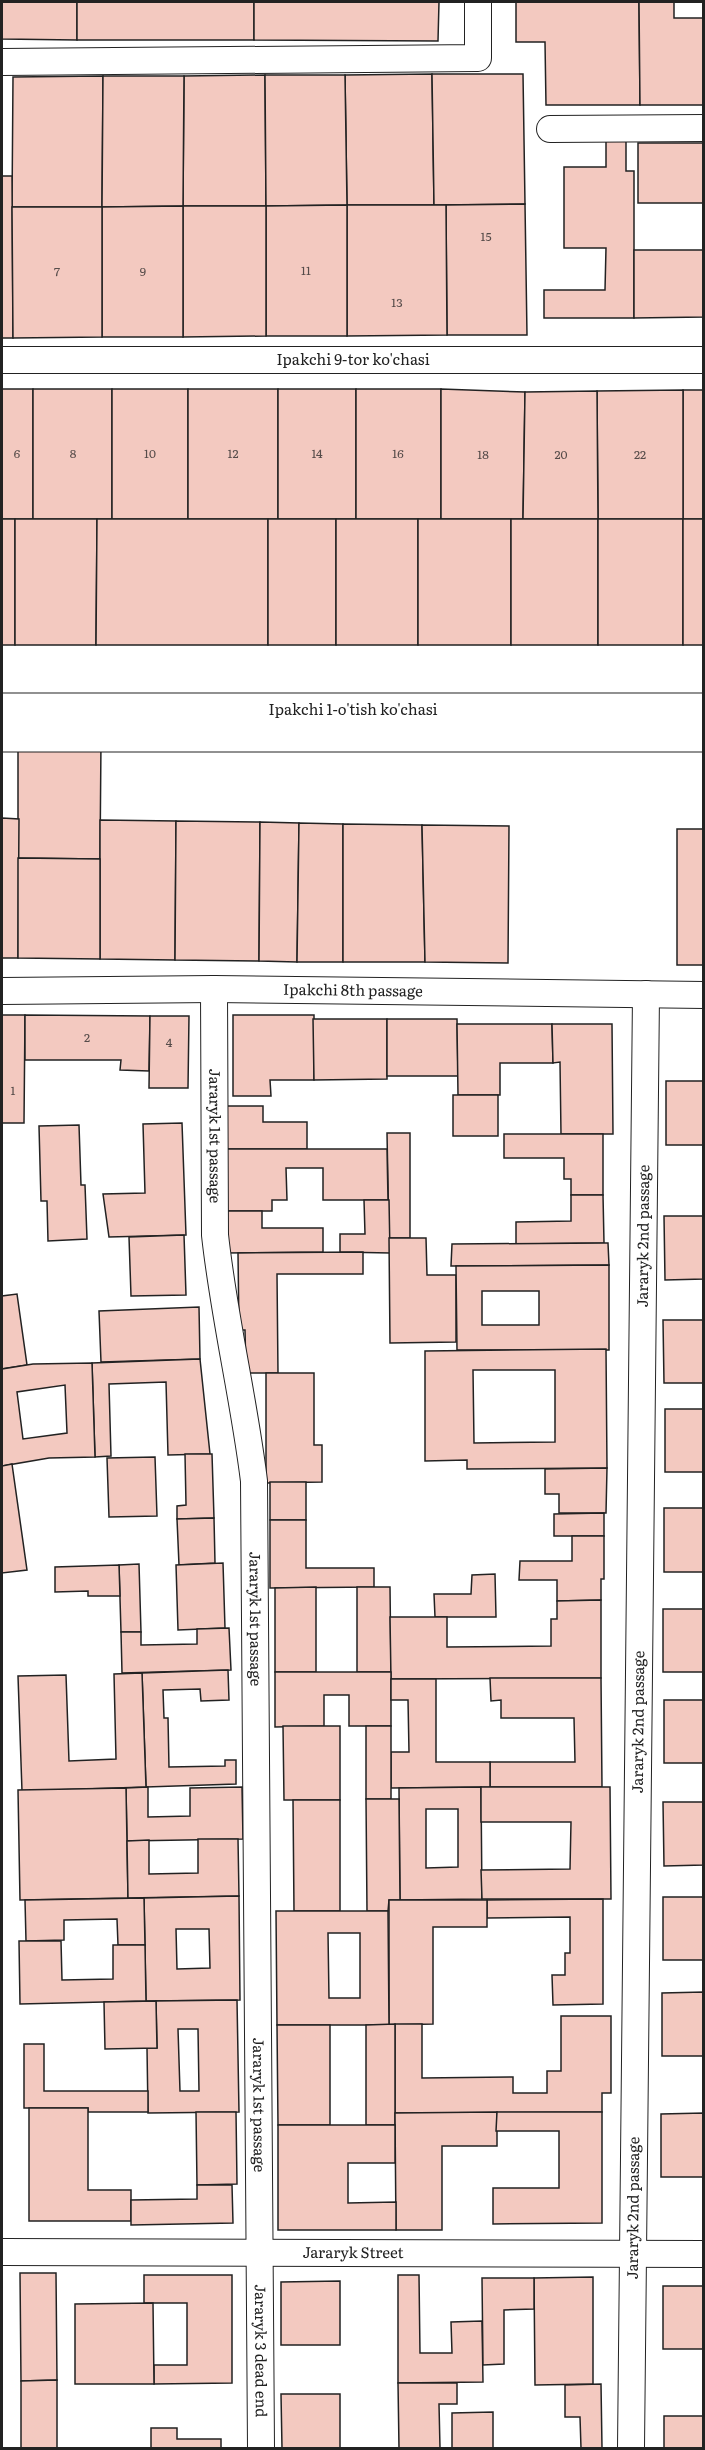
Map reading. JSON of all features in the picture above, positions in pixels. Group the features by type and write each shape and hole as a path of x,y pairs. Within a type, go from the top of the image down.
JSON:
{"main road":[{"name":"Ipakchi 1-o'tish ko'chasi","path":"2,710 704,710"},
{"name":"Ipakchi 1-o'tish ko'chasi","path":"2,735 704,735"}],"street":[{"path":"2,62 478,58 478,2"},
{"path":"550,129 704,128"},
{"name":"Ipakchi 9-tor ko'chasi","path":"2,360 704,360"},
{"name":"Ipakchi 8th passage","path":"2,991 214,989 704,995"},
{"name":"Jararyk 1st passage","path":"214,989 215,1235 219,1274 248,1431 254,1481 261,2253"},
{"name":"Jararyk 2nd passage","path":"632,2448 632,2253 646,994"},
{"name":"Jararyk Street","path":"2,2252 704,2254"},
{"name":"Jararyk 3 dead end","path":"261,2253 261,2448"}],"building":[{"path":"2,2 77,2 77,40 2,39"},
{"path":"77,2 254,2 254,40 77,40"},
{"path":"254,2 439,2 438,41 254,40"},
{"path":"516,2 639,2 640,105 546,105 545,42 516,42"},
{"path":"639,2 674,2 674,18 704,18 704,105 640,105"},
{"path":"432,74 434,205 347,205 345,75"},
{"path":"432,74 523,74 525,204 434,205"},
{"path":"265,75 266,206 183,206 184,76"},
{"path":"265,75 345,75 347,205 266,206"},
{"path":"103,76 102,207 12,207 13,77"},
{"path":"103,76 184,76 183,206 102,207"},
{"path":"606,141 626,141 626,171 634,171 634,318 544,318 544,290 605,290 606,248 564,248 564,167 606,167"},
{"path":"638,143 704,143 704,203 638,203"},
{"path":"2,176 12,176 13,338 2,338"},
{"path":"525,204 527,335 447,335 446,205"},
{"path":"347,205 446,205 447,335 347,336"},
{"path":"347,205 347,336 266,336 266,206"},
{"path":"183,206 266,206 266,336 183,337"},
{"path":"183,206 183,337 102,337 102,207"},
{"path":"12,207 102,207 102,337 13,338"},
{"path":"634,250 704,250 704,317 634,318"},
{"path":"2,389 33,389 33,519 2,519"},
{"path":"33,389 112,389 112,519 33,519"},
{"path":"112,389 188,389 188,519 112,519"},
{"path":"188,389 278,389 278,519 188,519"},
{"path":"278,389 356,389 356,519 278,519"},
{"path":"356,389 441,389 441,519 356,519"},
{"path":"441,389 525,392 523,519 441,519"},
{"path":"683,390 704,390 704,519 683,519"},
{"path":"683,390 683,519 598,519 597,391"},
{"path":"597,391 598,519 523,519 525,392"},
{"path":"2,519 15,519 15,645 2,645"},
{"path":"15,519 97,519 96,645 15,645"},
{"path":"97,519 268,519 268,645 96,645"},
{"path":"268,519 336,519 336,645 268,645"},
{"path":"336,519 418,519 418,645 336,645"},
{"path":"418,519 511,519 511,645 418,645"},
{"path":"511,519 598,519 598,645 511,645"},
{"path":"598,519 683,519 683,645 598,645"},
{"path":"683,519 704,519 704,645 683,645"},
{"path":"18,741 101,741 100,859 18,858"},
{"path":"2,818 19,819 18,958 2,958"},
{"path":"100,820 176,821 175,960 100,959"},
{"path":"176,821 260,822 259,961 175,960"},
{"path":"260,822 299,823 297,962 259,961"},
{"path":"299,823 343,824 343,962 297,962"},
{"path":"343,824 422,825 425,962 343,962"},
{"path":"422,825 509,826 508,963 425,962"},
{"path":"677,829 704,829 704,965 677,965"},
{"path":"18,858 100,859 100,959 18,958"},
{"path":"2,1015 25,1015 24,1123 2,1123"},
{"path":"25,1015 150,1016 149,1071 120,1070 121,1060 25,1060"},
{"path":"233,1015 314,1015 314,1080 270,1080 271,1096 233,1096"},
{"path":"150,1016 189,1016 188,1088 149,1088"},
{"path":"313,1019 387,1019 387,1079 314,1080"},
{"path":"387,1019 457,1019 458,1076 387,1076"},
{"path":"457,1024 552,1024 553,1063 500,1063 500,1095 458,1095"},
{"path":"552,1024 612,1024 613,1134 561,1134 560,1062 553,1063"},
{"path":"666,1081 704,1081 704,1145 666,1145"},
{"path":"453,1095 498,1095 498,1136 453,1136"},
{"path":"226,1106 263,1106 263,1122 307,1122 307,1149 226,1149"},
{"path":"182,1123 186,1235 109,1237 103,1194 145,1193 143,1124"},
{"path":"79,1125 81,1185 85,1185 87,1239 48,1241 47,1201 41,1201 39,1126"},
{"path":"387,1133 410,1133 410,1238 389,1238"},
{"path":"504,1134 603,1134 603,1195 571,1195 571,1179 564,1179 564,1158 504,1158"},
{"path":"226,1149 387,1149 388,1200 323,1200 323,1168 286,1168 287,1200 272,1200 272,1211 226,1211"},
{"path":"571,1195 603,1195 604,1243 516,1244 516,1222 571,1221"},
{"path":"364,1200 389,1200 390,1253 340,1252 340,1234 365,1234"},
{"path":"223,1211 262,1211 262,1228 323,1228 323,1252 223,1253"},
{"path":"664,1216 704,1216 704,1279 665,1280"},
{"path":"184,1235 186,1295 131,1296 129,1237"},
{"path":"389,1238 426,1238 427,1275 456,1275 456,1342 390,1343"},
{"path":"608,1243 609,1265 451,1266 452,1244"},
{"path":"363,1252 363,1274 277,1274 278,1373 246,1373 245,1330 239,1330 238,1253"},
{"path":"609,1265 609,1350 457,1350 456,1266","holes":["482,1291 539,1291 539,1325 482,1325"]},
{"path":"17,1294 27,1365 2,1369 2,1296"},
{"path":"199,1307 200,1359 101,1362 99,1311"},
{"path":"663,1320 704,1320 704,1383 664,1383"},
{"path":"606,1349 607,1468 467,1469 467,1460 425,1461 425,1351","holes":["473,1370 555,1370 555,1442 474,1443"]},
{"path":"200,1359 210,1454 168,1455 166,1382 109,1384 111,1456 95,1457 92,1363"},
{"path":"92,1363 95,1457 49,1458 2,1466 2,1369 33,1364","holes":["65,1385 67,1433 23,1439 17,1392"]},
{"path":"266,1373 314,1373 314,1445 322,1445 322,1482 266,1483"},
{"path":"665,1409 704,1409 704,1472 665,1472"},
{"path":"185,1454 212,1454 214,1518 177,1519 177,1506 186,1505"},
{"path":"155,1457 157,1516 109,1517 107,1458"},
{"path":"12,1464 27,1570 2,1573 2,1466"},
{"path":"607,1468 606,1513 559,1513 559,1494 545,1494 545,1469"},
{"path":"270,1482 306,1482 306,1520 270,1520"},
{"path":"664,1508 704,1508 704,1572 664,1572"},
{"path":"604,1513 604,1536 554,1536 554,1514"},
{"path":"214,1518 215,1563 179,1565 177,1519"},
{"path":"270,1520 306,1520 306,1568 374,1568 374,1587 270,1588"},
{"path":"572,1536 604,1536 604,1579 601,1579 601,1600 557,1601 557,1580 519,1580 520,1561 572,1561"},
{"path":"223,1563 225,1628 178,1630 176,1565"},
{"path":"139,1564 141,1632 121,1632 119,1565"},
{"path":"119,1565 120,1596 88,1596 88,1591 55,1592 55,1567"},
{"path":"495,1574 496,1617 435,1617 434,1594 471,1594 472,1575"},
{"path":"316,1587 316,1672 275,1672 275,1588"},
{"path":"357,1587 390,1587 391,1672 357,1672"},
{"path":"601,1600 601,1678 391,1679 390,1617 447,1617 447,1647 551,1646 551,1619 557,1619 557,1601"},
{"path":"663,1609 704,1609 704,1672 663,1672"},
{"path":"229,1628 231,1670 122,1673 121,1632 141,1632 141,1645 197,1644 197,1629"},
{"path":"228,1670 229,1700 201,1701 200,1689 163,1690 164,1718 168,1718 169,1767 225,1766 225,1760 236,1760 236,1784 146,1787 142,1673"},
{"path":"275,1672 391,1672 391,1726 349,1726 349,1695 324,1695 324,1726 275,1727"},
{"path":"142,1673 146,1787 22,1791 18,1676 66,1675 69,1761 116,1759 114,1674"},
{"path":"490,1678 601,1678 602,1787 490,1787 490,1762 575,1762 574,1718 501,1718 501,1700 491,1701"},
{"path":"391,1679 436,1679 436,1762 490,1762 490,1787 391,1788 391,1752 409,1752 408,1700 391,1700"},
{"path":"664,1700 704,1700 704,1763 664,1763"},
{"path":"283,1726 340,1726 340,1800 284,1800"},
{"path":"366,1726 391,1726 391,1799 366,1799"},
{"path":"148,1787 148,1817 190,1816 190,1788 242,1787 243,1839 127,1841 126,1788"},
{"path":"481,1787 482,1899 400,1900 399,1788","holes":["426,1809 458,1809 458,1867 426,1868"]},
{"path":"481,1787 610,1787 611,1899 482,1899 481,1870 570,1869 571,1822 481,1822"},
{"path":"126,1788 128,1898 20,1900 18,1790"},
{"path":"366,1799 399,1799 400,1900 389,1900 388,1911 367,1911"},
{"path":"293,1800 340,1800 340,1911 294,1911"},
{"path":"663,1802 704,1802 704,1865 664,1866"},
{"path":"198,1839 238,1839 239,1896 128,1898 127,1841 149,1840 149,1874 198,1873"},
{"path":"239,1896 240,2000 146,2001 144,1898","holes":["176,1929 209,1929 210,1968 177,1969"]},
{"path":"663,1897 704,1897 704,1960 663,1960"},
{"path":"144,1898 145,1945 118,1945 117,1919 64,1920 64,1940 26,1941 25,1900"},
{"path":"603,1899 603,2004 553,2005 552,1975 565,1975 565,1953 570,1953 570,1917 487,1918 487,1900"},
{"path":"389,1900 487,1900 487,1927 433,1927 433,2024 389,2025"},
{"path":"276,1911 388,1911 389,2025 277,2025","holes":["328,1933 360,1933 360,1998 329,1998"]},
{"path":"19,1941 61,1941 62,1980 113,1979 113,1945 145,1945 146,2001 20,2004"},
{"path":"704,1992 704,2056 662,2056 662,1993"},
{"path":"237,2000 239,2112 148,2113 147,2048 157,2048 156,2001","holes":["178,2029 198,2029 199,2091 180,2091"]},
{"path":"156,2001 157,2048 105,2049 104,2002"},
{"path":"561,2016 611,2016 611,2093 602,2093 602,2112 395,2113 395,2024 422,2024 422,2078 513,2077 513,2093 547,2093 547,2071 561,2071"},
{"path":"395,2024 395,2125 366,2125 366,2025"},
{"path":"277,2025 330,2025 330,2125 278,2125"},
{"path":"24,2044 44,2044 44,2091 148,2091 148,2112 88,2112 88,2108 24,2108"},
{"path":"29,2108 88,2108 88,2190 131,2190 131,2221 29,2221"},
{"path":"196,2112 236,2112 237,2184 197,2185"},
{"path":"497,2112 497,2146 442,2146 442,2230 396,2230 395,2113"},
{"path":"497,2112 602,2112 602,2223 493,2224 493,2188 559,2188 559,2131 496,2131"},
{"path":"704,2113 704,2177 661,2177 661,2114"},
{"path":"278,2125 395,2125 395,2163 348,2163 348,2203 396,2202 396,2230 278,2230"},
{"path":"197,2185 232,2185 233,2223 131,2225 131,2200 197,2199"},
{"path":"20,2273 56,2273 57,2380 21,2381"},
{"path":"144,2275 232,2275 232,2383 154,2384 154,2365 187,2365 187,2303 144,2303"},
{"path":"398,2275 419,2275 420,2353 452,2353 451,2322 482,2321 483,2382 398,2383"},
{"path":"593,2277 593,2384 535,2385 534,2278"},
{"path":"482,2278 534,2278 534,2309 504,2310 504,2364 483,2365"},
{"path":"340,2281 340,2345 281,2345 281,2282"},
{"path":"663,2286 704,2286 704,2349 663,2349"},
{"path":"153,2303 154,2384 75,2384 75,2304"},
{"path":"57,2380 57,2448 21,2448 21,2381"},
{"path":"398,2383 457,2383 457,2404 439,2404 440,2448 399,2448"},
{"path":"601,2384 602,2448 581,2448 580,2417 565,2417 565,2385"},
{"path":"281,2394 340,2394 340,2448 282,2448"},
{"path":"493,2412 493,2448 452,2448 452,2413"},
{"path":"664,2416 704,2416 704,2448 664,2448"},
{"path":"151,2428 177,2428 177,2439 221,2439 221,2448 151,2448"}]}
